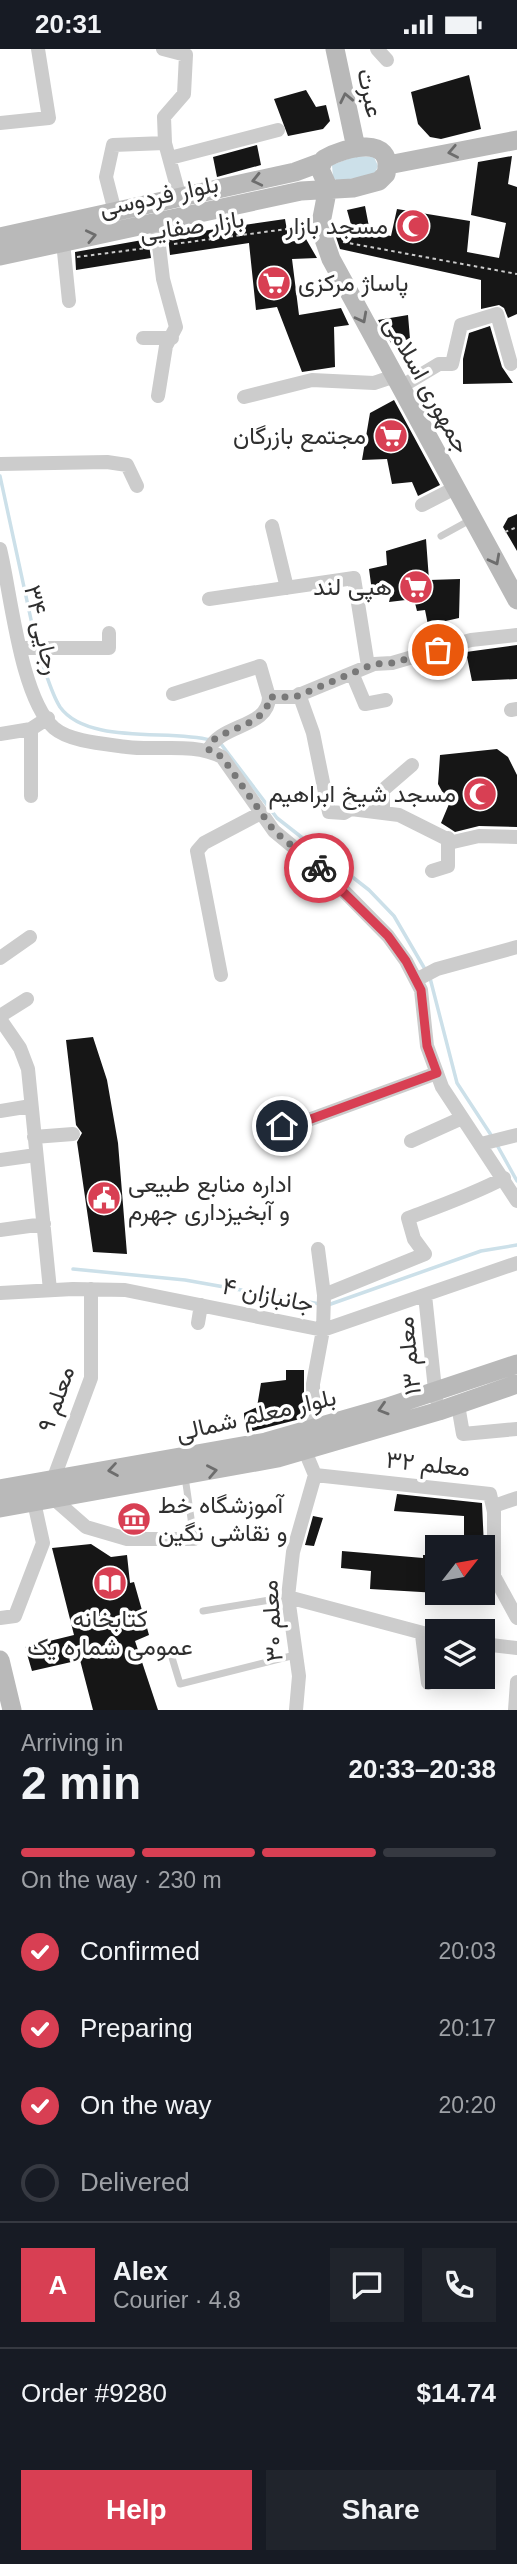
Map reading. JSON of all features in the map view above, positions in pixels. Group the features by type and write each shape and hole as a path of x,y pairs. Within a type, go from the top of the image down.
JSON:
{"main road":[{"name":"عبرت","path":"335,49 356,148"},
{"path":"356,148 371,146 382,150 388,165 517,140"},
{"name":"بلوار فردوسی","path":"0,237 180,198 323,162 332,154 356,148"},
{"path":"323,162 320,169 328,187"},
{"name":"بلوار فردوسی","path":"0,256 328,187 339,190 379,181 386,174 388,165"},
{"name":"جمهوری اسلامی","path":"328,187 320,228 331,259 517,600"},
{"name":"بلوار معلم شمالی","path":"145,1473 185,1476 305,1451 445,1399 517,1364"},
{"name":"بلوار معلم شمالی","path":"0,1489 53,1489 145,1473 314,1430 517,1384"},
{"name":"بلوار معلم شمالی","path":"0,1508 34,1502 53,1489"},
{"path":"0,1660 12,1710"}],"street":[{"path":"0,123 49,118 38,49"},
{"path":"163,49 186,55 184,94 164,117 165,143 180,198"},
{"path":"170,158 278,130"},
{"path":"115,212 106,177 113,145 165,143"},
{"path":"156,222 163,279 176,327 166,346 158,395"},
{"path":"67,241 69,301"},
{"path":"244,397 312,380 396,382 439,364 452,364 461,325 498,314 511,364"},
{"path":"143,338 172,338"},
{"path":"0,464 127,465 136,486"},
{"path":"422,505 456,488"},
{"path":"272,526 287,588"},
{"name":"رجایی ۳۴","path":"0,549 5,615 21,648 27,679 48,718"},
{"path":"209,599 354,578 368,666"},
{"path":"21,648 109,648 109,633"},
{"path":"269,697 299,694 368,666 392,663 471,640 517,635"},
{"path":"0,734 31,729 48,718 54,727 88,740 128,747 212,743 263,715 269,707 269,697 260,666 173,694"},
{"path":"352,673 365,704 386,701"},
{"path":"299,694 313,733 329,812 344,813 351,809 399,815 453,842 480,836 517,837"},
{"path":"31,729 31,796"},
{"path":"212,743 259,814 274,831 330,877 388,936 421,990 427,1046 437,1073 462,1118 517,1201"},
{"path":"383,813 383,790 412,765"},
{"path":"221,975 197,851 204,843 259,814"},
{"path":"432,871 448,866 448,838"},
{"path":"0,958 30,937"},
{"path":"416,980 437,968 517,947"},
{"path":"27,999 0,1017 20,1048 28,1069 50,1290"},
{"path":"263,1129 300,1123 437,1073"},
{"path":"0,1111 31,1106"},
{"path":"411,1141 462,1118"},
{"path":"34,1137 73,1134"},
{"path":"481,1144 512,1136"},
{"path":"0,1160 36,1156"},
{"path":"324,1301 425,1254 414,1239 408,1218 440,1203 476,1193 504,1178"},
{"path":"0,1230 44,1224"},
{"path":"314,1430 313,1384 323,1330 324,1301 318,1249"},
{"name":"جانبازان ۴","path":"0,1293 125,1290 323,1330 517,1263"},
{"name":"معلم ۹","path":"53,1489 91,1378 90,1289"},
{"name":"معلم ۱۳","path":"425,1295 445,1399 463,1434 517,1429"},
{"path":"198,1323 201,1305"},
{"path":"305,1451 315,1475"},
{"name":"معلم ۳۲","path":"315,1475 444,1491 470,1490 490,1495 494,1506 494,1576 517,1618"},
{"name":"معلم ۳۰","path":"296,1710 299,1676 288,1597 293,1552 315,1475"},
{"path":"53,1489 86,1527 127,1539 194,1539"},
{"path":"494,1506 517,1498"},
{"path":"0,1618 15,1616 43,1543 34,1502"},
{"path":"288,1597 425,1635"},
{"path":"422,1635 425,1659"},
{"path":"495,1645 517,1648"},
{"path":"515,1710 517,1682"}],"lane":[{"path":"441,537 473,519"},
{"path":"185,1476 194,1539"},
{"path":"202,1611 288,1597"},
{"path":"170,1651 180,1684 296,1654"}],"path":[{"name":"بازار صفایی","path":"169,245 287,229"},
{"path":"332,240 517,274"},
{"name":"بازار صفایی","path":"67,241 77,257 156,247"},
{"path":"505,532 517,527"}],"water":[{"path":"356,156 374,157 378,166 374,175 338,181 333,178 332,165"}],"building":[{"path":"469,75 481,129 441,139 430,137 418,124 411,92"},
{"path":"306,90 316,107 326,105 330,121 323,129 288,136 274,99"},
{"path":"257,145 261,165 217,177 213,157"},
{"path":"512,156 508,184 517,187 517,314 508,318 504,308 499,305 481,309 481,280 340,249 334,231 335,225 352,228 347,210 365,206 370,232 391,236 397,209 470,221 467,252 499,258 506,223 471,215 478,162"},
{"path":"285,219 289,242 306,239 317,258 292,259 299,315 341,308 349,325 334,327 335,367 302,372 277,307 256,310 249,243 170,255 168,236"},
{"path":"148,239 151,258 76,270 75,252"},
{"path":"408,315 410,339 391,343 378,320"},
{"path":"490,326 502,367 513,383 463,384 463,359 469,333"},
{"name":"مجتمع بازرگان","path":"394,400 440,485 418,496 412,482 392,484 387,459 362,460 370,413"},
{"path":"517,514 517,551 503,527 508,518"},
{"name":"هپی لند","path":"426,539 429,580 460,579 459,618 428,625 425,610 417,611 414,599 389,602 391,594 373,599 369,569 387,565 386,551"},
{"path":"517,645 517,679 472,681 466,652"},
{"name":"مسجد شیخ ابراهیم","path":"497,749 508,757 517,775 517,827 479,826 455,832 441,823 449,804 438,784 440,755"},
{"name":"اداره منابع طبیعی و آبخیزداری جهرم","path":"93,1037 107,1080 118,1143 127,1254 93,1252 77,1142 82,1133 76,1125 66,1040"},
{"path":"286,1370 304,1370 304,1418 245,1433 244,1413 257,1407 261,1383 286,1380"},
{"path":"397,1494 482,1503 483,1535 464,1535 464,1516 394,1511"},
{"path":"313,1516 323,1518 314,1546 305,1545"},
{"path":"91,1544 111,1557 127,1555 130,1583 134,1582 149,1635 135,1641 158,1710 93,1710 80,1660 32,1671 25,1647 74,1635 52,1548"},
{"path":"342,1551 423,1558 425,1555 425,1592 370,1589 371,1571 341,1568"}],"waterway":[{"path":"0,476 35,638"},
{"path":"40,657 60,707 73,719 89,727 130,734 210,740"},
{"path":"221,744 277,818 369,890 394,916 426,971"},
{"path":"430,978 457,1083 493,1138"},
{"path":"497,1145 517,1181"},
{"path":"328,1305 481,1251 517,1245"},
{"path":"73,1269 185,1280 320,1304"}],"way so far":[{"path":"319,868 274,831 259,814 244,786 222,757 209,750 212,741 263,715 269,707 269,697 295,697 317,685 333,683 374,664 392,663 438,650"}],"place":[{"name":"مسجد بازار","path":"413,226"},
{"name":"پاساژ مرکزی","path":"274,283"},
{"name":"مجتمع بازرگان","path":"391,436"},
{"name":"هپی لند","path":"416,587"},
{"name":"مسجد شیخ ابراهیم","path":"480,794"},
{"name":"اداره منابع طبیعی و آبخیزداری جهرم","path":"104,1198"},
{"name":"آموزشگاه خط و نقاشی نگین","path":"134,1519"},
{"name":"کتابخانه عمومی شماره یک","path":"110,1583"}],"route":[{"path":"282,1126 300,1123 437,1073 427,1046 421,990 406,961 388,936 319,868"}]}
